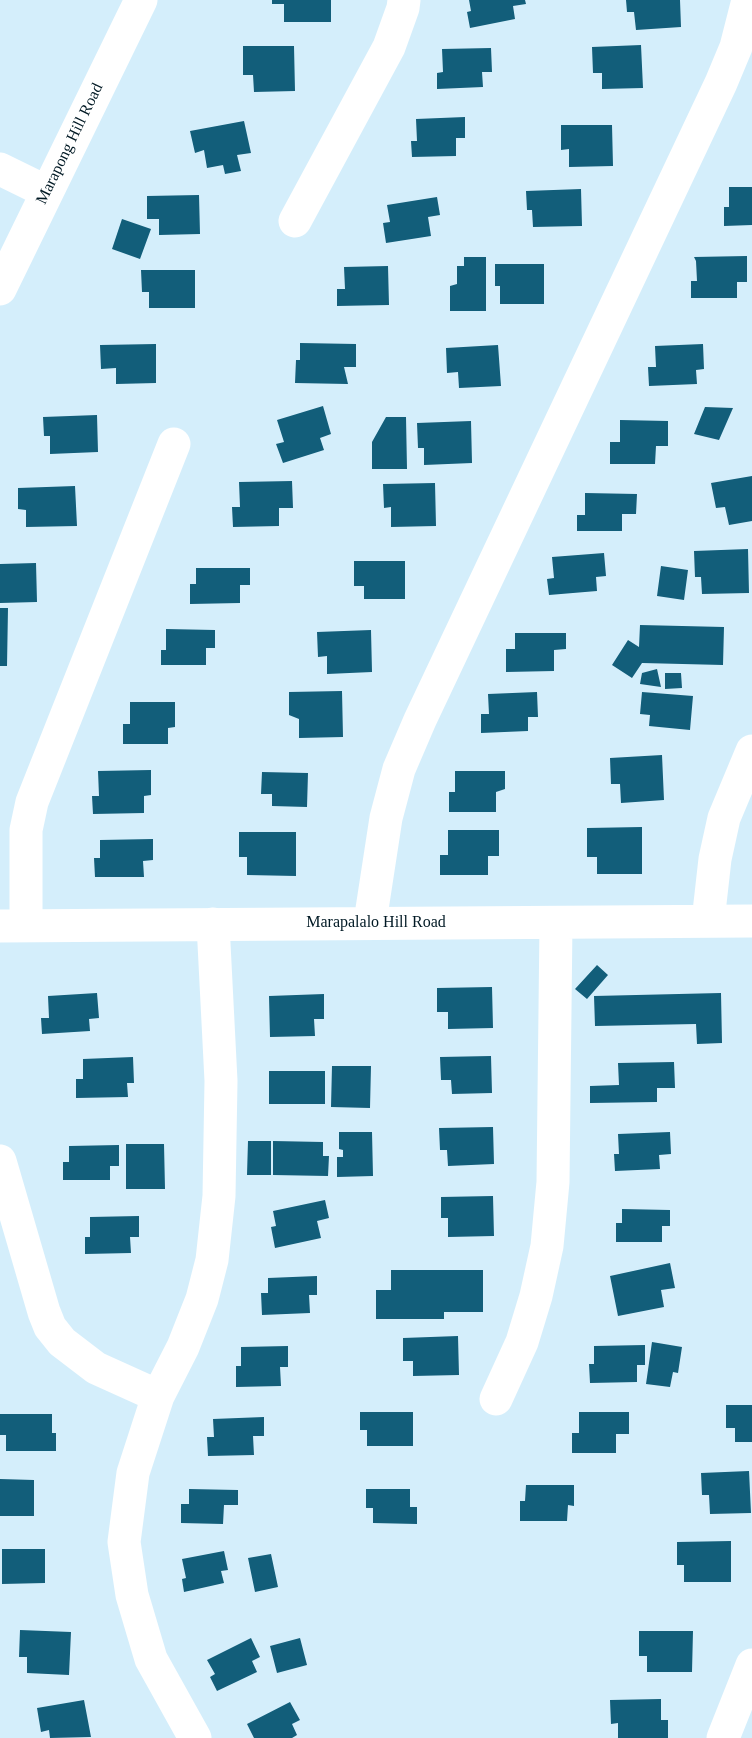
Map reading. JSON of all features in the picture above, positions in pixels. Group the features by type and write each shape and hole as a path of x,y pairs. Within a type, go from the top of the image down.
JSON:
{"street":[{"name":"Marapong Hill Road","path":"0,289 141,0"},
{"path":"295,221 389,46 404,0"},
{"path":"370,922 386,818 399,769 721,82 736,46 748,0"},
{"path":"0,169 47,192"},
{"path":"13,926 32,802 174,444"},
{"path":"708,921 715,859 724,818 752,751"},
{"name":"Marapalalo Hill Road","path":"13,926 752,921"},
{"path":"496,1399 522,1342 536,1296 547,1246 553,1182 556,923"},
{"path":"195,1738 151,1659 132,1595 124,1542 133,1473 158,1396 183,1347 202,1299 212,1260 219,1196 221,1081 213,924"},
{"path":"0,1161 50,1327 62,1342 96,1368 158,1396"},
{"path":"723,1738 752,1665"}],"building":[{"path":"272,0 331,0 331,22 284,22 284,4 272,4"},
{"path":"469,0 525,0 526,4 513,6 515,19 470,28 467,12 471,11"},
{"path":"626,0 680,0 681,27 636,30 634,12 627,12"},
{"path":"641,45 643,88 602,89 602,73 593,73 592,47"},
{"path":"243,46 294,46 295,91 254,92 253,75 243,75"},
{"path":"491,48 492,72 482,72 483,87 437,89 437,73 443,72 442,49"},
{"path":"465,117 465,138 456,138 456,156 412,157 411,141 417,141 416,119"},
{"path":"244,121 251,153 237,155 241,171 225,174 223,165 207,168 204,150 195,153 190,131"},
{"path":"561,125 612,125 613,166 569,167 569,149 561,150"},
{"path":"729,187 752,187 752,225 724,226 724,207 729,207"},
{"path":"581,189 582,226 533,227 532,210 527,210 526,191"},
{"path":"199,195 200,234 159,235 159,219 147,219 147,196"},
{"path":"437,197 440,215 428,217 431,236 386,243 383,223 390,222 387,205"},
{"path":"122,219 151,229 140,259 112,249"},
{"path":"747,256 747,282 737,282 737,298 691,298 691,281 697,281 694,257"},
{"path":"464,257 486,257 486,311 450,311 450,286 457,284 457,266 464,266"},
{"path":"495,264 544,264 544,304 500,304 500,286 495,286"},
{"path":"388,266 389,305 337,306 337,289 345,289 344,267"},
{"path":"141,270 195,270 195,308 149,308 149,292 142,292"},
{"path":"300,343 356,344 356,367 344,367 348,384 295,383 296,360 300,360"},
{"path":"156,344 156,383 116,384 116,368 101,369 100,345"},
{"path":"703,344 704,369 696,370 697,384 649,386 648,367 656,367 655,346"},
{"path":"498,345 501,386 459,388 458,372 447,373 446,348"},
{"path":"323,406 331,434 320,438 324,450 283,463 276,444 284,442 277,420"},
{"path":"705,407 733,408 719,440 694,434"},
{"path":"97,415 98,452 50,454 50,436 44,436 43,417"},
{"path":"386,417 406,417 407,469 372,469 372,442"},
{"path":"620,420 668,421 668,446 656,446 655,464 610,464 610,442 620,442"},
{"path":"471,421 472,463 424,465 424,448 418,448 417,423"},
{"path":"752,476 752,521 729,525 725,507 716,508 711,483"},
{"path":"292,481 293,508 279,508 279,526 233,527 232,507 240,507 239,482"},
{"path":"435,483 436,526 391,527 391,507 384,508 383,484"},
{"path":"75,486 77,526 26,527 26,510 18,509 18,488"},
{"path":"585,493 637,494 636,514 622,514 622,531 577,531 577,515 585,515"},
{"path":"748,549 749,593 702,594 701,577 695,577 694,551"},
{"path":"604,553 606,576 596,577 597,591 549,595 547,579 554,578 552,557"},
{"path":"354,561 405,561 405,599 364,599 364,586 354,586"},
{"path":"36,563 37,602 0,603 0,564"},
{"path":"661,566 688,570 684,600 657,596"},
{"path":"196,568 250,568 250,585 240,585 240,603 190,604 190,584 196,584"},
{"path":"0,608 8,608 7,666 0,666"},
{"path":"640,625 724,627 723,665 642,663 632,678 612,665 628,640 639,647"},
{"path":"166,629 215,630 215,648 206,648 206,665 161,665 161,650 166,650"},
{"path":"371,630 372,672 327,674 327,656 318,657 317,632"},
{"path":"515,633 566,633 566,649 554,650 554,671 506,672 506,649 515,649"},
{"path":"657,669 661,687 640,684 642,673"},
{"path":"665,673 681,673 682,688 665,689"},
{"path":"342,691 343,737 299,738 299,719 289,715 289,692"},
{"path":"537,692 538,717 528,717 528,731 481,733 481,714 489,714 488,694"},
{"path":"642,692 693,696 690,730 649,726 650,715 640,714"},
{"path":"130,702 175,702 175,727 168,728 168,744 123,744 123,724 130,724"},
{"path":"662,755 664,800 621,803 620,784 611,784 610,758"},
{"path":"151,770 151,795 144,796 144,813 93,814 92,796 99,796 98,771"},
{"path":"455,771 505,771 505,789 496,792 496,812 449,812 449,792 455,792"},
{"path":"262,772 308,773 307,807 272,806 272,794 261,794"},
{"path":"642,827 642,874 597,874 597,857 587,857 587,828"},
{"path":"448,830 499,830 499,856 488,856 488,875 440,875 440,855 448,855"},
{"path":"239,832 296,832 296,876 247,875 247,857 239,857"},
{"path":"153,839 153,860 143,861 144,877 95,877 94,858 100,858 100,840"},
{"path":"597,965 608,975 587,999 575,989"},
{"path":"492,987 493,1028 448,1029 448,1012 437,1012 437,988"},
{"path":"97,993 99,1018 89,1019 90,1031 42,1034 41,1018 49,1018 48,996"},
{"path":"721,993 722,1043 697,1044 696,1024 595,1026 594,996"},
{"path":"324,994 324,1019 314,1019 315,1036 270,1037 269,996"},
{"path":"491,1056 492,1093 452,1094 451,1080 441,1080 440,1057"},
{"path":"133,1057 134,1083 127,1083 128,1097 76,1098 76,1079 83,1079 83,1059"},
{"path":"674,1062 675,1088 657,1088 657,1102 590,1103 590,1086 619,1085 618,1063"},
{"path":"332,1066 371,1066 370,1108 331,1107"},
{"path":"269,1071 325,1071 325,1104 269,1104"},
{"path":"493,1127 494,1164 448,1166 447,1150 440,1150 439,1128"},
{"path":"339,1132 372,1132 373,1176 337,1177 337,1157 343,1157 343,1150 339,1149"},
{"path":"670,1132 671,1154 659,1155 660,1169 615,1171 614,1154 619,1154 618,1134"},
{"path":"248,1141 271,1141 271,1175 247,1175"},
{"path":"273,1141 323,1142 323,1156 329,1156 328,1176 273,1175"},
{"path":"126,1144 164,1144 165,1189 126,1189"},
{"path":"119,1145 119,1166 110,1166 110,1180 63,1180 63,1162 69,1162 69,1146"},
{"path":"493,1196 494,1236 448,1237 448,1218 441,1218 441,1197"},
{"path":"325,1200 329,1218 317,1221 321,1238 275,1248 271,1227 276,1226 273,1211"},
{"path":"622,1209 670,1210 670,1226 662,1226 662,1242 616,1242 616,1223 622,1223"},
{"path":"139,1216 139,1237 130,1237 131,1253 85,1254 85,1237 90,1237 90,1217"},
{"path":"670,1263 675,1288 661,1290 664,1307 618,1316 610,1276"},
{"path":"391,1270 483,1270 483,1312 444,1312 444,1319 376,1319 376,1290 391,1290"},
{"path":"317,1276 317,1295 309,1295 310,1313 262,1315 261,1293 268,1293 268,1278"},
{"path":"458,1336 459,1375 413,1376 413,1361 403,1361 403,1338"},
{"path":"652,1342 682,1347 678,1373 673,1372 670,1387 646,1384"},
{"path":"645,1345 645,1365 637,1365 637,1382 590,1383 589,1364 594,1364 594,1346"},
{"path":"288,1346 288,1367 280,1367 281,1386 236,1387 236,1366 241,1366 241,1347"},
{"path":"726,1405 752,1405 752,1442 735,1442 735,1428 726,1428"},
{"path":"360,1412 413,1412 413,1446 367,1446 367,1430 360,1430"},
{"path":"579,1412 629,1412 629,1434 616,1434 616,1453 572,1453 572,1433 579,1433"},
{"path":"0,1414 52,1414 52,1433 56,1433 56,1451 6,1451 6,1435 0,1435"},
{"path":"264,1417 264,1436 253,1436 254,1455 208,1456 207,1437 214,1437 213,1419"},
{"path":"749,1471 751,1513 710,1514 709,1495 702,1495 701,1473"},
{"path":"0,1479 34,1480 34,1516 0,1516"},
{"path":"526,1485 574,1485 574,1506 568,1505 567,1521 520,1521 520,1501 525,1501"},
{"path":"189,1489 238,1490 238,1505 224,1505 223,1524 181,1523 181,1504 189,1504"},
{"path":"366,1489 410,1489 410,1507 417,1507 417,1524 373,1523 373,1508 366,1508"},
{"path":"731,1541 731,1582 684,1582 684,1565 677,1565 677,1542"},
{"path":"2,1549 45,1549 45,1583 2,1584"},
{"path":"224,1551 228,1570 221,1571 224,1583 184,1592 182,1579 186,1578 182,1559"},
{"path":"271,1554 278,1587 255,1592 248,1558"},
{"path":"20,1630 71,1632 69,1675 27,1673 27,1657 19,1657"},
{"path":"639,1631 693,1631 692,1672 647,1672 647,1656 639,1656"},
{"path":"251,1638 260,1657 252,1661 257,1672 217,1691 210,1677 215,1674 207,1660"},
{"path":"300,1638 307,1665 277,1673 270,1646"},
{"path":"661,1699 661,1720 668,1720 668,1738 618,1738 618,1723 611,1724 610,1700"},
{"path":"84,1700 91,1737 50,1738 49,1730 41,1732 37,1708"},
{"path":"290,1702 300,1720 292,1724 297,1735 292,1738 254,1738 247,1724"}]}
